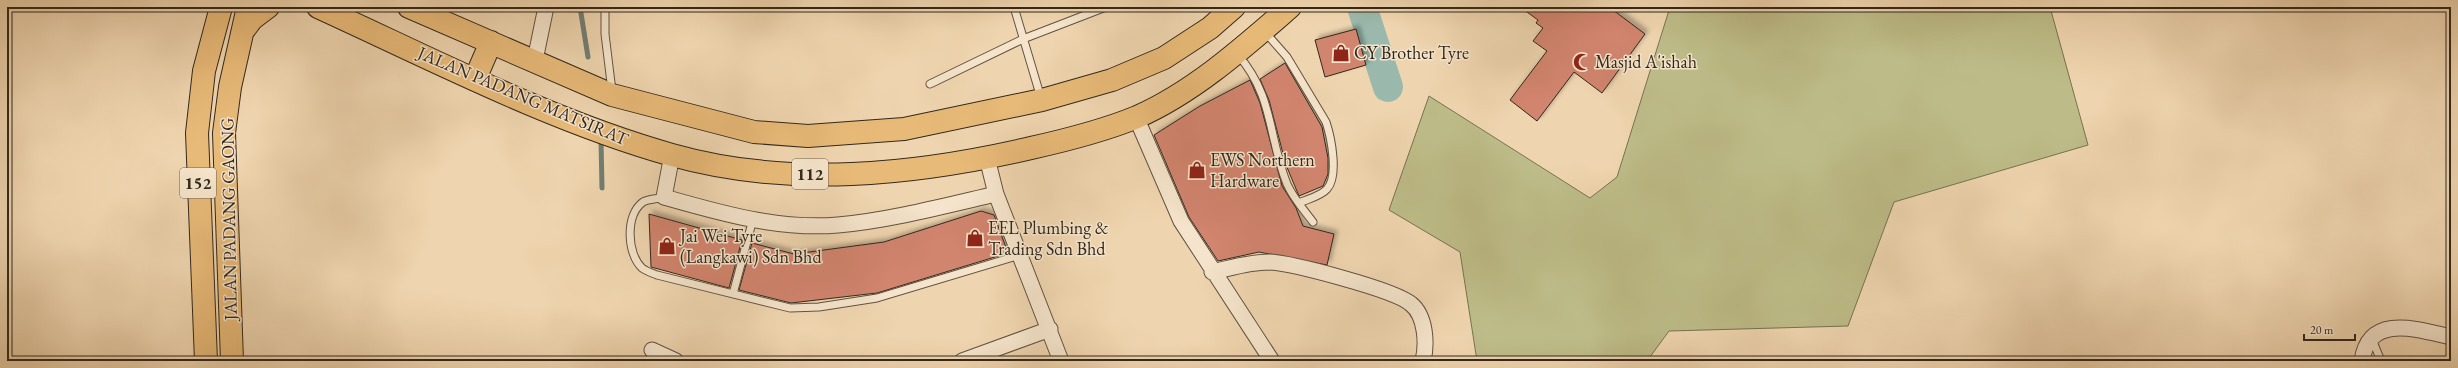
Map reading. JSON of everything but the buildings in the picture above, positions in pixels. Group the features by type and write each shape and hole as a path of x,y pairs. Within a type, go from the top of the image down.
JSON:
{"main road":[{"name":"JALAN PADANG GAONG","path":"232,361 224,133 230,87 248,7"},
{"path":"241,35 252,19 268,7"},
{"name":"JALAN PADANG MATSIRAT","path":"318,7 475,79 584,126 672,155 760,172 810,174 880,174 987,158 1081,136 1136,117 1176,96 1237,53 1290,7"},
{"name":"JALAN PADANG MATSIRAT","path":"409,7 535,60 612,95 754,132 808,136 904,129 1042,100 1112,80 1164,58 1210,28 1234,7"},
{"name":"JALAN PADANG GAONG","path":"206,361 197,133 204,71 218,13"},
{"path":"475,79 491,42"}],"street":[{"path":"535,60 546,7"},
{"path":"1136,117 1180,221 1212,272 1272,361"},
{"path":"672,155 664,197 752,219 792,224 837,225 888,217 996,194"},
{"path":"987,158 996,194 1062,361"},
{"path":"1212,272 1249,263 1269,262 1296,266 1395,294 1412,304 1420,316 1424,333 1423,361"},
{"path":"2362,361 2372,338 2383,330 2397,327 2413,328 2451,338"},
{"path":"962,361 1050,329"},
{"path":"652,350 676,361"}],"lane":[{"path":"605,7 605,34 612,95"},
{"path":"1014,7 1042,100"},
{"path":"930,84 1024,39 1106,7"},
{"path":"1264,30 1287,57 1326,122 1330,132 1333,152 1330,184 1322,193 1299,203"},
{"path":"1237,53 1251,70 1263,92 1279,161 1288,186 1313,222"},
{"path":"664,197 644,201 637,208 632,220 631,241 635,259 643,269 656,275 790,308 841,305 877,298 1020,255"},
{"path":"733,294 752,219"},
{"path":"2372,338 2381,361"}],"shaded area":[{"path":"1670,7 2050,7 2088,145 1894,202 1848,326 1669,331 1647,361 1477,361 1460,252 1389,210 1429,96 1590,198 1617,177"}],"waterway":[{"path":"580,7 588,57"},
{"path":"1362,7 1388,87"},
{"path":"601,140 602,188"}],"place":[{"name":"CY Brother Tyre","path":"1341,53"},
{"name":"Masjid A'ishah","path":"1582,62"},
{"name":"EWS Northern Hardware","path":"1197,170"},
{"name":"EEL Plumbing & Trading Sdn Bhd","path":"975,238"},
{"name":"Jai Wei Tyre (Langkawi) Sdn Bhd","path":"667,246"}]}
